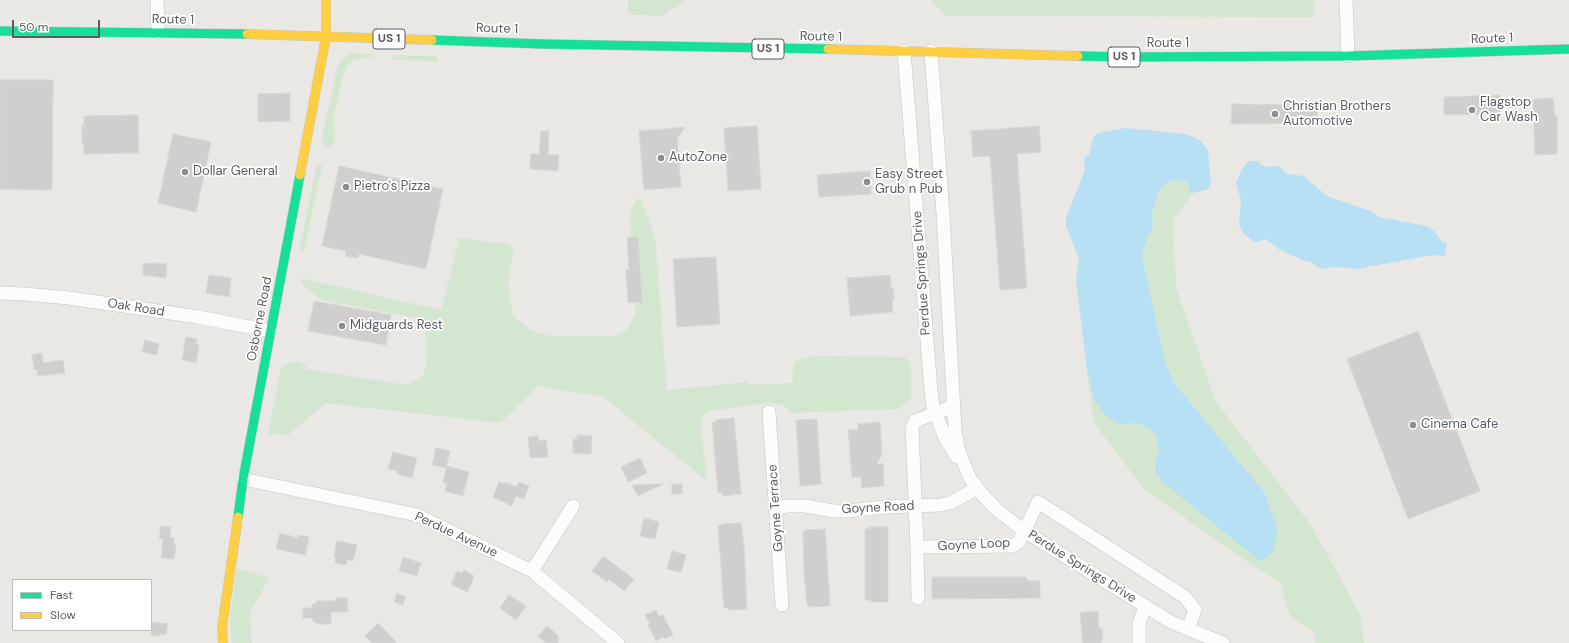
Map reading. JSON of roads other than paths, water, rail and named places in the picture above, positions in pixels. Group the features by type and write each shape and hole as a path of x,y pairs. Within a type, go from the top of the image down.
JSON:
{"main road":[{"name":"Osborne Road","path":"223,643 222,628 243,479 326,37 326,0"},
{"name":"Route 1","path":"0,31 158,32 729,48 931,51 1126,57 1348,56 1569,49"}],"street":[{"path":"158,0 158,32"},
{"path":"1346,0 1348,56"},
{"name":"Perdue Springs Drive","path":"904,51 931,391 936,413 945,438 952,450 964,464"},
{"name":"Perdue Springs Drive","path":"931,51 954,406 958,448 964,464 977,488 996,509 1024,531 1172,622 1223,643"},
{"name":"Oak Road","path":"0,294 25,294 69,298 198,317 270,331"},
{"path":"918,598 916,506 912,428 915,420 954,406"},
{"name":"Goyne Terrace","path":"769,412 782,605"},
{"name":"Perdue Avenue","path":"243,479 416,514 532,571 618,643"},
{"name":"Goyne Road","path":"776,508 805,506 834,511 848,511 884,507 946,504 977,488"},
{"path":"1024,531 1038,502 1185,597 1195,610 1188,629"},
{"path":"532,571 573,506"},
{"name":"Goyne Loop","path":"917,547 1013,546 1019,542 1024,531"},
{"path":"1139,643 1139,624 1145,606"}],"water":[{"path":"1126,128 1187,134 1201,141 1208,151 1211,184 1207,190 1193,193 1189,190 1189,185 1185,181 1174,180 1163,185 1157,197 1152,214 1153,228 1145,245 1142,256 1165,362 1175,384 1264,492 1277,527 1274,550 1266,558 1260,561 1164,483 1155,472 1155,461 1159,450 1156,436 1149,427 1137,423 1120,424 1108,418 1094,400 1087,370 1076,280 1079,259 1066,226 1066,218 1085,170 1084,159 1089,155 1093,138 1098,133"},
{"path":"1249,161 1257,161 1265,167 1279,166 1288,174 1304,176 1327,196 1373,212 1378,217 1427,226 1435,232 1440,240 1446,243 1447,247 1445,250 1445,256 1433,255 1356,269 1334,267 1324,269 1311,262 1305,261 1280,250 1266,239 1258,242 1253,241 1243,233 1239,225 1241,199 1236,182 1242,169"}],"place":[{"name":"Flagstop Car Wash","path":"1472,110"},
{"name":"Christian Brothers Automotive","path":"1275,114"},
{"name":"AutoZone","path":"661,158"},
{"name":"Dollar General","path":"185,172"},
{"name":"Easy Street Grub n Pub","path":"867,182"},
{"name":"Pietro's Pizza","path":"346,187"},
{"name":"Midguards Rest","path":"342,326"},
{"name":"Cinema Cafe","path":"1413,425"}]}
